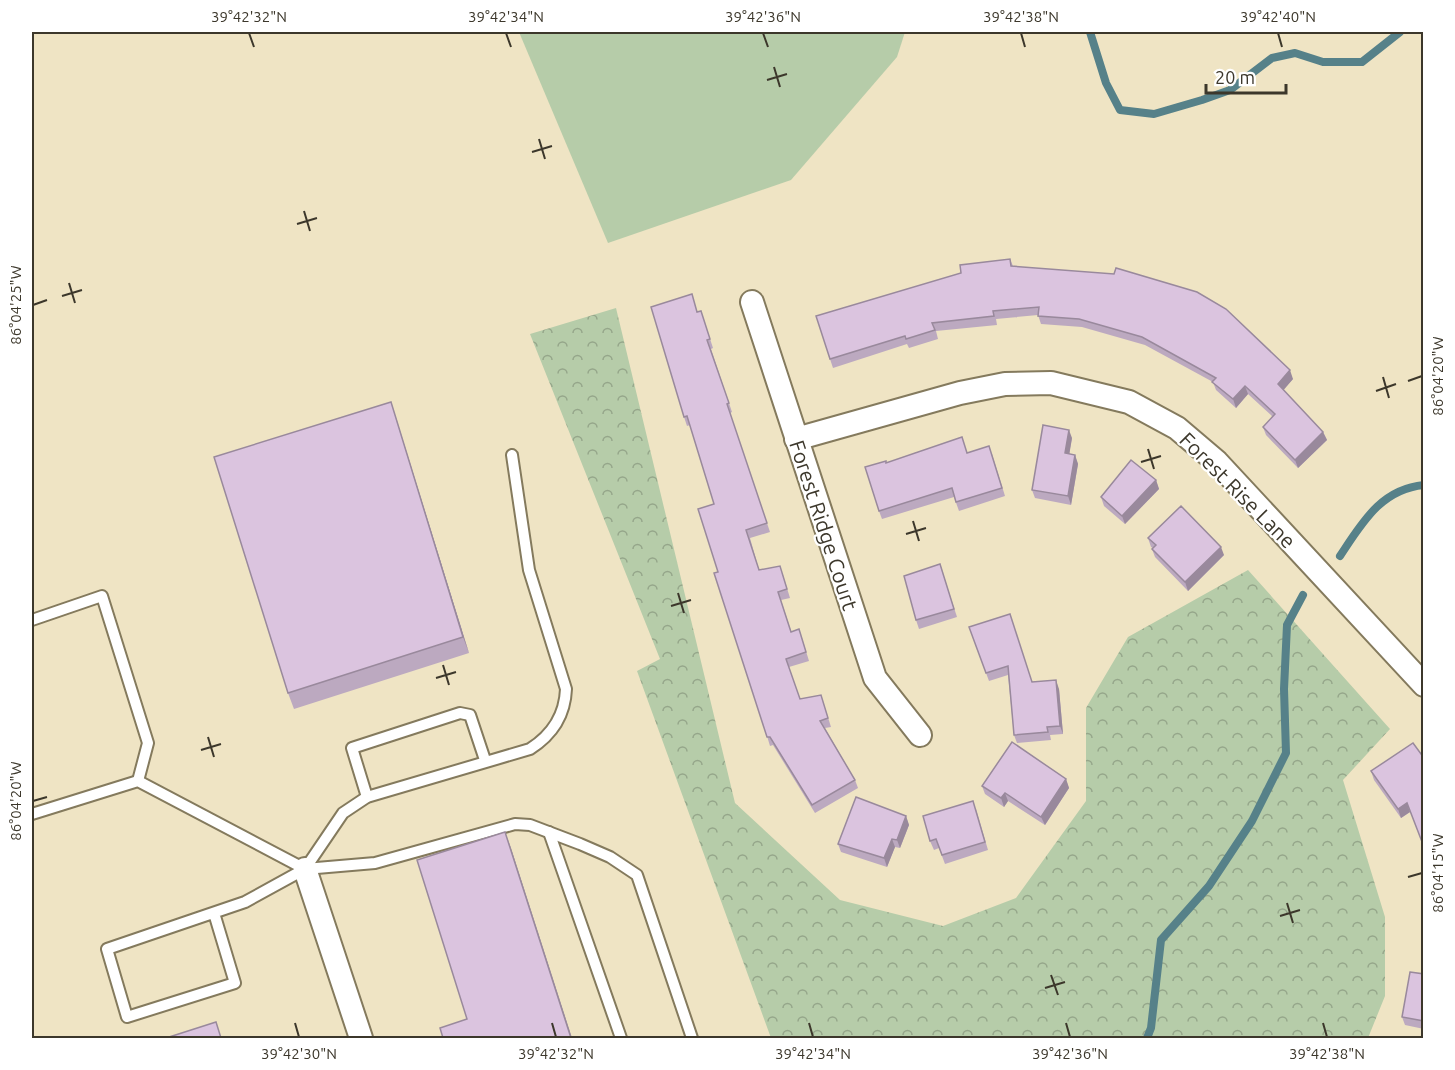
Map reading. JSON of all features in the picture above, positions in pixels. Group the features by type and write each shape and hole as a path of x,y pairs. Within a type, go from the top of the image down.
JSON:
{"street":[{"name":"Forest Ridge Court","path":"752,302 875,678 920,735"},
{"name":"Forest Rise Lane","path":"796,439 960,393 1005,384 1051,383 1129,402 1177,428 1217,462 1424,685"},
{"path":"305,869 361,1038"}],"lane":[{"path":"305,869 343,813 367,796 485,760 530,749 548,735 565,706 566,689 529,570 512,455"},
{"path":"32,620 102,596 148,742 138,781"},
{"path":"367,796 352,748 460,713 470,715 485,760"},
{"path":"32,814 138,781 305,869"},
{"path":"214,913 235,983 127,1017 107,949 245,902 305,869 375,863 515,824 530,825 610,857 637,875 692,1038"},
{"path":"549,832 621,1038"}],"green space":[{"path":"519,32 905,32 897,57 791,180 608,243"},
{"path":"616,308 735,803 840,900 943,926 1016,898 1086,801 1086,708 1128,637 1248,570 1390,729 1343,780 1385,917 1385,996 1368,1038 771,1038 637,671 660,659 530,334"}],"building":[{"path":"1010,259 1011,266 1114,274 1116,268 1197,292 1226,309 1290,370 1278,384 1323,432 1295,460 1263,427 1275,414 1245,386 1233,399 1212,382 1216,378 1142,337 1079,319 1038,316 1039,307 993,311 994,316 932,323 935,330 906,339 905,336 830,359 816,316 961,273 960,265"},
{"path":"692,294 697,312 701,311 710,339 707,340 767,523 746,530 759,570 780,566 787,589 778,592 791,632 799,629 806,652 786,659 800,699 821,695 828,718 820,721 855,780 812,805 770,737 767,737 714,573 718,572 698,509 714,504 687,416 684,417 651,307"},
{"path":"391,402 463,637 288,693 214,457"},
{"path":"1043,425 1069,430 1065,453 1075,455 1068,496 1032,490"},
{"path":"962,437 967,453 989,446 1002,488 956,502 952,488 879,511 865,467 886,461 886,463"},
{"path":"1131,460 1156,480 1122,516 1101,497"},
{"path":"1181,506 1221,547 1185,582 1152,549 1156,545 1148,538"},
{"path":"940,564 954,609 916,620 904,576"},
{"path":"1010,614 1032,682 1056,680 1060,726 1047,727 1048,732 1014,735 1008,666 986,673 969,627"},
{"path":"1012,742 1066,779 1041,817 1005,793 1001,798 982,786"},
{"path":"1413,743 1424,758 1424,847 1407,803 1398,809 1371,771"},
{"path":"856,797 906,816 897,840 892,839 884,858 838,844"},
{"path":"973,801 985,842 942,855 936,839 930,841 923,816"},
{"path":"505,832 571,1038 443,1038 440,1028 467,1019 417,860"},
{"path":"1410,972 1424,974 1424,1021 1402,1017"},
{"path":"216,1022 221,1038 166,1038"}],"waterway":[{"path":"1090,32 1106,83 1120,110 1154,114 1230,90 1272,58 1295,53 1323,62 1362,62 1400,32"},
{"path":"1340,556 1365,520 1384,501 1396,493 1424,485"},
{"path":"1147,1038 1151,1028 1161,940 1209,886 1252,821 1286,753 1284,689 1287,625 1303,595"}]}
